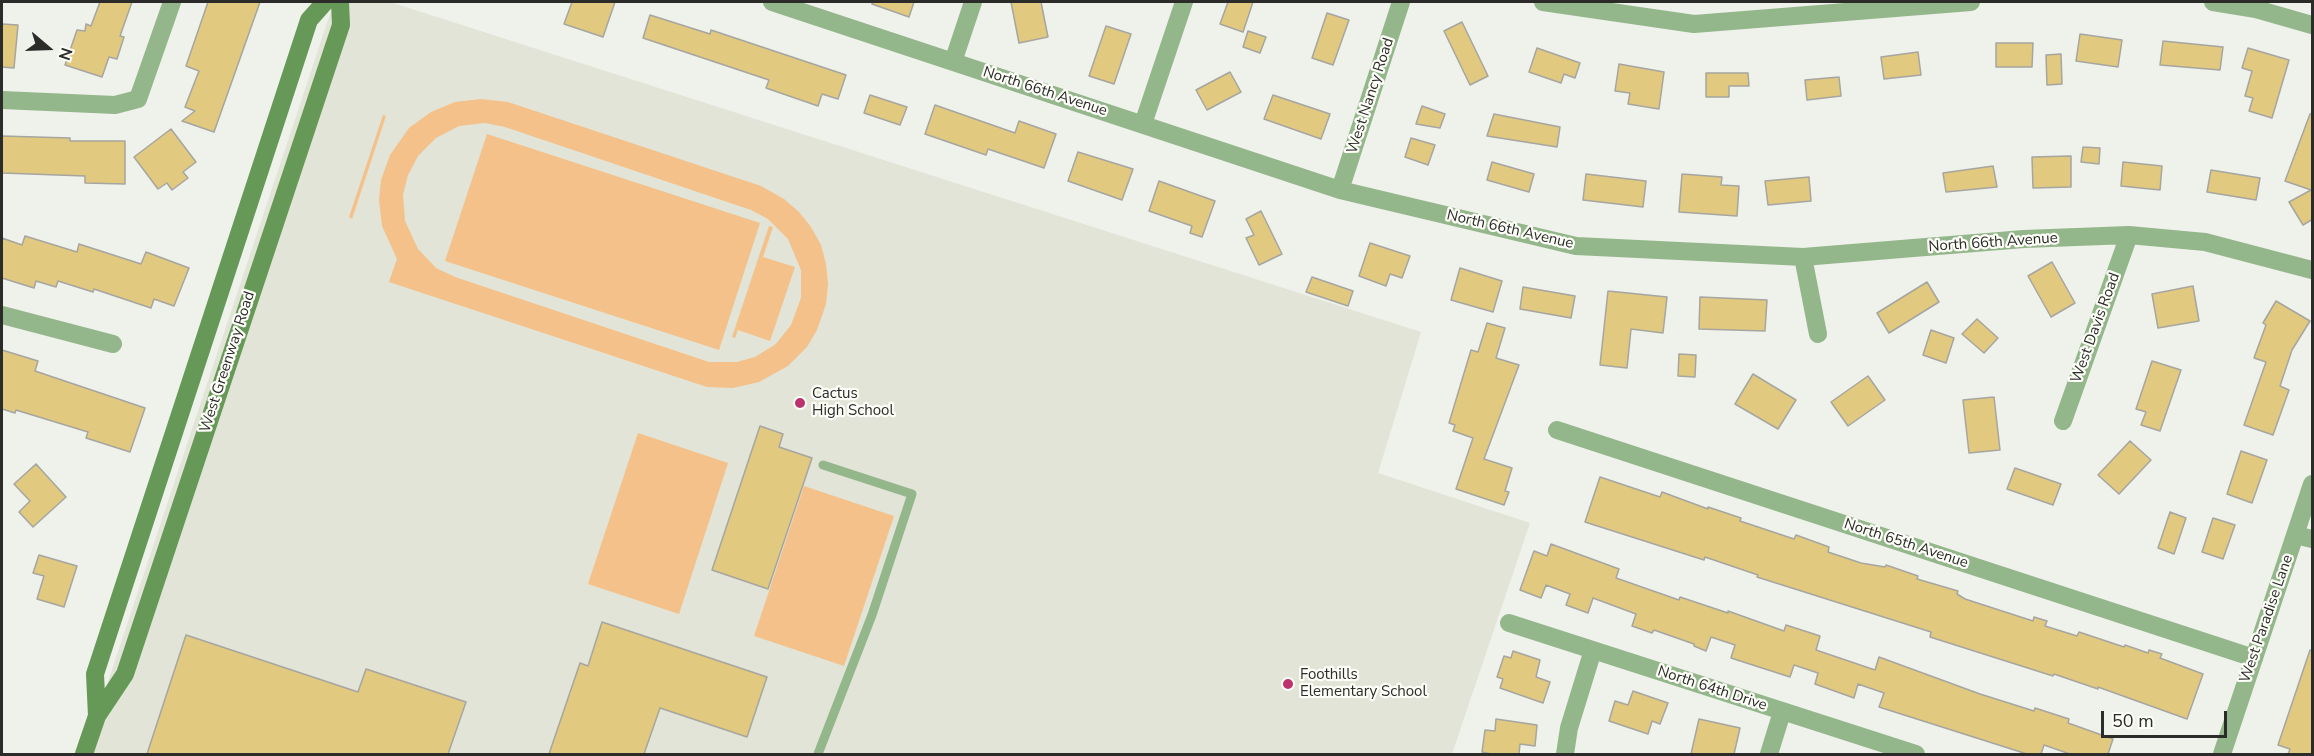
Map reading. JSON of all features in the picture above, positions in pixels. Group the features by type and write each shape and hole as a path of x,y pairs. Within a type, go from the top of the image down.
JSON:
{"main road":[{"name":"West Greenway Road","path":"97,716 95,674 309,20 325,2"},
{"name":"West Greenway Road","path":"84,754 97,716 125,674 341,25 340,2"},
{"path":"208,328 232,348"}],"street":[{"path":"2,100 115,105 138,99 172,2"},
{"name":"North 66th Avenue","path":"772,2 1340,190 1576,246 1803,257 2024,239 2129,236 2205,242 2313,270"},
{"path":"953,62 973,2"},
{"path":"1143,124 1184,2"},
{"name":"West Nancy Road","path":"1340,190 1401,2"},
{"path":"1543,2 1694,24 1971,2"},
{"path":"2212,2 2256,9 2313,25"},
{"name":"West Davis Road","path":"2063,421 2129,236"},
{"path":"1803,257 1818,334"},
{"path":"2,315 113,344"},
{"name":"North 65th Avenue","path":"1557,430 2254,658"},
{"name":"West Paradise Lane","path":"2222,754 2254,658 2304,537 2313,484"},
{"name":"North 64th Drive","path":"1509,623 1916,754"},
{"path":"1565,754 1569,728 1593,651"},
{"path":"1769,754 1782,712"}],"lane":[{"path":"818,754 872,615 912,494 823,465"}],"shaded area":[{"name":"Cactus High School","path":"334,2 390,2 1421,332 1378,473 1530,523 1452,754 84,754"},
{"path":"481,99 508,102 761,186 784,199 811,227 821,245 826,264 828,284 826,304 817,330 807,347 788,366 759,382 733,388 707,387 389,282 397,259 382,226 379,200 381,180 390,155 409,128 431,112 455,102","holes":["485,123 505,127 751,210 768,219 788,239 801,270 801,298 791,325 776,344 755,357 737,362 709,362 455,277 436,268 418,249 405,221 403,195 408,175 418,156 436,138 459,126"]},
{"path":"383,115 386,116 352,219 349,217"},
{"path":"487,134 760,223 719,350 445,261"},
{"path":"769,226 773,227 763,257 795,267 770,341 738,330 735,338 732,337"},
{"path":"638,433 728,463 679,614 588,584"},
{"path":"804,486 894,516 844,666 754,636"}],"building":[{"path":"100,2 132,2 120,36 124,37 117,59 109,57 102,77 65,65 77,30 85,31 86,24 91,26"},
{"path":"208,2 260,2 214,132 182,121 195,111 185,107 199,71 186,66"},
{"path":"572,2 615,2 603,37 564,24"},
{"path":"872,2 914,2 909,17 872,4"},
{"path":"1011,2 1041,2 1048,37 1019,43"},
{"path":"1228,2 1253,2 1243,32 1220,24"},
{"path":"1327,13 1349,20 1333,65 1312,58"},
{"path":"650,15 710,34 711,30 846,75 838,99 822,94 818,106 766,88 769,80 643,38"},
{"path":"1462,22 1488,76 1470,85 1444,31"},
{"path":"2,24 18,25 14,68 2,67"},
{"path":"1106,26 1131,34 1114,84 1089,76"},
{"path":"1248,31 1266,37 1260,53 1243,47"},
{"path":"2080,34 2122,40 2118,67 2076,61"},
{"path":"2163,41 2223,47 2220,70 2160,65"},
{"path":"1996,43 2033,43 2032,67 1996,67"},
{"path":"1537,48 1580,63 1575,78 1564,74 1561,83 1529,72"},
{"path":"2248,48 2289,60 2272,118 2249,111 2253,98 2245,96 2252,71 2242,68"},
{"path":"1918,52 1921,75 1884,79 1881,57"},
{"path":"2061,54 2062,84 2047,85 2046,55"},
{"path":"1619,64 1664,72 1659,109 1628,104 1630,93 1615,91"},
{"path":"1230,72 1241,92 1207,110 1196,90"},
{"path":"1706,73 1748,73 1749,86 1729,86 1729,97 1706,97"},
{"path":"1839,77 1841,96 1807,100 1805,80"},
{"path":"870,95 907,107 900,125 864,113"},
{"path":"1273,95 1330,114 1321,139 1264,119"},
{"path":"935,105 1015,133 1019,121 1056,134 1044,168 988,149 986,155 925,134"},
{"path":"1422,106 1445,114 1440,128 1416,124"},
{"path":"1494,114 1560,127 1557,147 1487,136"},
{"path":"2310,114 2313,114 2313,219 2303,225 2289,202 2311,190 2285,181"},
{"path":"171,129 196,162 183,172 188,178 172,190 167,183 158,189 134,157"},
{"path":"2,136 70,138 70,141 125,141 125,184 85,183 85,176 2,173"},
{"path":"1411,138 1435,145 1428,165 1405,157"},
{"path":"2083,147 2100,148 2099,164 2081,162"},
{"path":"1078,152 1133,169 1122,200 1068,181"},
{"path":"2071,156 2071,187 2033,188 2032,157"},
{"path":"1492,162 1534,174 1529,192 1487,180"},
{"path":"2123,162 2162,166 2160,190 2121,186"},
{"path":"1993,166 1997,187 1946,192 1943,173"},
{"path":"2211,170 2260,178 2256,200 2207,192"},
{"path":"1586,174 1646,181 1643,207 1583,200"},
{"path":"1682,174 1722,177 1721,185 1739,186 1737,216 1679,212"},
{"path":"1809,177 1811,201 1768,205 1765,181"},
{"path":"1159,181 1215,201 1202,237 1190,233 1192,226 1149,211"},
{"path":"1261,211 1282,254 1259,265 1246,238 1254,235 1246,219"},
{"path":"25,236 77,252 79,244 141,264 146,252 189,268 174,306 154,299 151,308 94,289 93,292 58,281 56,287 36,281 34,288 2,278 2,238 22,245"},
{"path":"1370,243 1410,256 1402,278 1390,274 1386,286 1359,276"},
{"path":"2052,262 2075,303 2051,317 2028,276"},
{"path":"1460,268 1502,281 1493,312 1451,300"},
{"path":"1312,277 1353,291 1348,306 1306,292"},
{"path":"1927,282 1939,302 1889,333 1877,313"},
{"path":"2193,286 2199,321 2158,328 2152,294"},
{"path":"1523,287 1575,296 1571,318 1520,309"},
{"path":"1608,291 1667,297 1663,333 1631,329 1627,368 1600,365"},
{"path":"1700,297 1767,300 1765,331 1699,329"},
{"path":"2276,301 2310,321 2292,350 2280,386 2289,390 2273,435 2244,425 2266,362 2254,358 2266,325 2263,323"},
{"path":"1977,319 1998,338 1984,353 1962,334"},
{"path":"1487,323 1505,328 1496,358 1519,365 1484,459 1512,468 1505,491 1509,492 1504,505 1456,489 1473,438 1453,431 1455,425 1449,423 1471,350 1478,352"},
{"path":"1931,330 1954,338 1946,363 1923,355"},
{"path":"2,350 38,361 35,371 145,408 130,452 86,438 88,432 16,410 15,413 2,409"},
{"path":"1679,354 1696,355 1695,377 1678,376"},
{"path":"2152,361 2181,370 2160,431 2141,425 2146,412 2136,409"},
{"path":"1753,374 1796,400 1778,429 1735,404"},
{"path":"1868,376 1885,400 1848,426 1831,402"},
{"path":"1994,397 2000,450 1969,453 1963,400"},
{"path":"760,426 783,434 779,447 812,458 768,589 712,570"},
{"path":"2130,441 2151,460 2119,494 2098,475"},
{"path":"2241,451 2267,460 2252,503 2227,494"},
{"path":"36,464 66,497 33,527 19,512 30,501 14,484"},
{"path":"2015,468 2061,484 2053,505 2007,489"},
{"path":"1600,477 1660,497 1662,492 1741,518 1740,521 1794,539 1796,535 1829,547 1828,552 1861,563 1885,567 1886,565 1918,576 1917,579 1958,591 1957,594 1965,599 2033,621 2034,617 2047,621 2045,626 2077,636 2079,632 2148,653 2149,650 2162,654 2160,658 2203,674 2187,719 2098,687 2098,689 2054,674 2053,676 1930,637 1931,632 1757,577 1758,575 1705,557 1704,560 1585,522"},
{"path":"2170,512 2186,518 2174,554 2158,548"},
{"path":"2213,518 2235,525 2223,559 2202,552"},
{"path":"1551,544 1619,569 1616,578 1679,600 1680,597 1728,613 1728,611 1784,631 1786,625 1820,636 1816,650 1875,670 1879,657 1980,694 2069,719 2068,723 2113,739 2108,754 2070,754 2044,745 2041,754 2027,754 1879,707 1884,693 1858,684 1854,698 1815,684 1818,673 1794,665 1790,677 1731,658 1735,645 1711,637 1706,651 1694,644 1654,630 1652,633 1632,626 1636,614 1593,598 1588,613 1566,605 1570,594 1546,585 1541,598 1520,590 1534,551 1547,556"},
{"path":"39,555 77,566 64,607 37,599 44,576 33,573"},
{"path":"602,622 767,677 747,737 660,708 644,754 549,754 580,663 588,666"},
{"path":"186,635 358,692 366,669 466,702 448,754 147,754"},
{"path":"2310,650 2313,651 2313,754 2288,754 2290,749 2278,745"},
{"path":"1513,651 1540,660 1536,677 1550,682 1543,703 1500,688 1503,679 1497,677 1504,656 1511,658"},
{"path":"1633,691 1668,703 1660,724 1652,721 1648,734 1609,721 1615,701 1628,705"},
{"path":"1496,719 1537,725 1535,746 1520,744 1519,754 1482,752 1485,730 1495,731"},
{"path":"1699,719 1740,728 1734,754 1691,754"}],"place":[{"name":"Cactus High School","path":"800,403"},
{"name":"Foothills Elementary School","path":"1288,684"}]}
